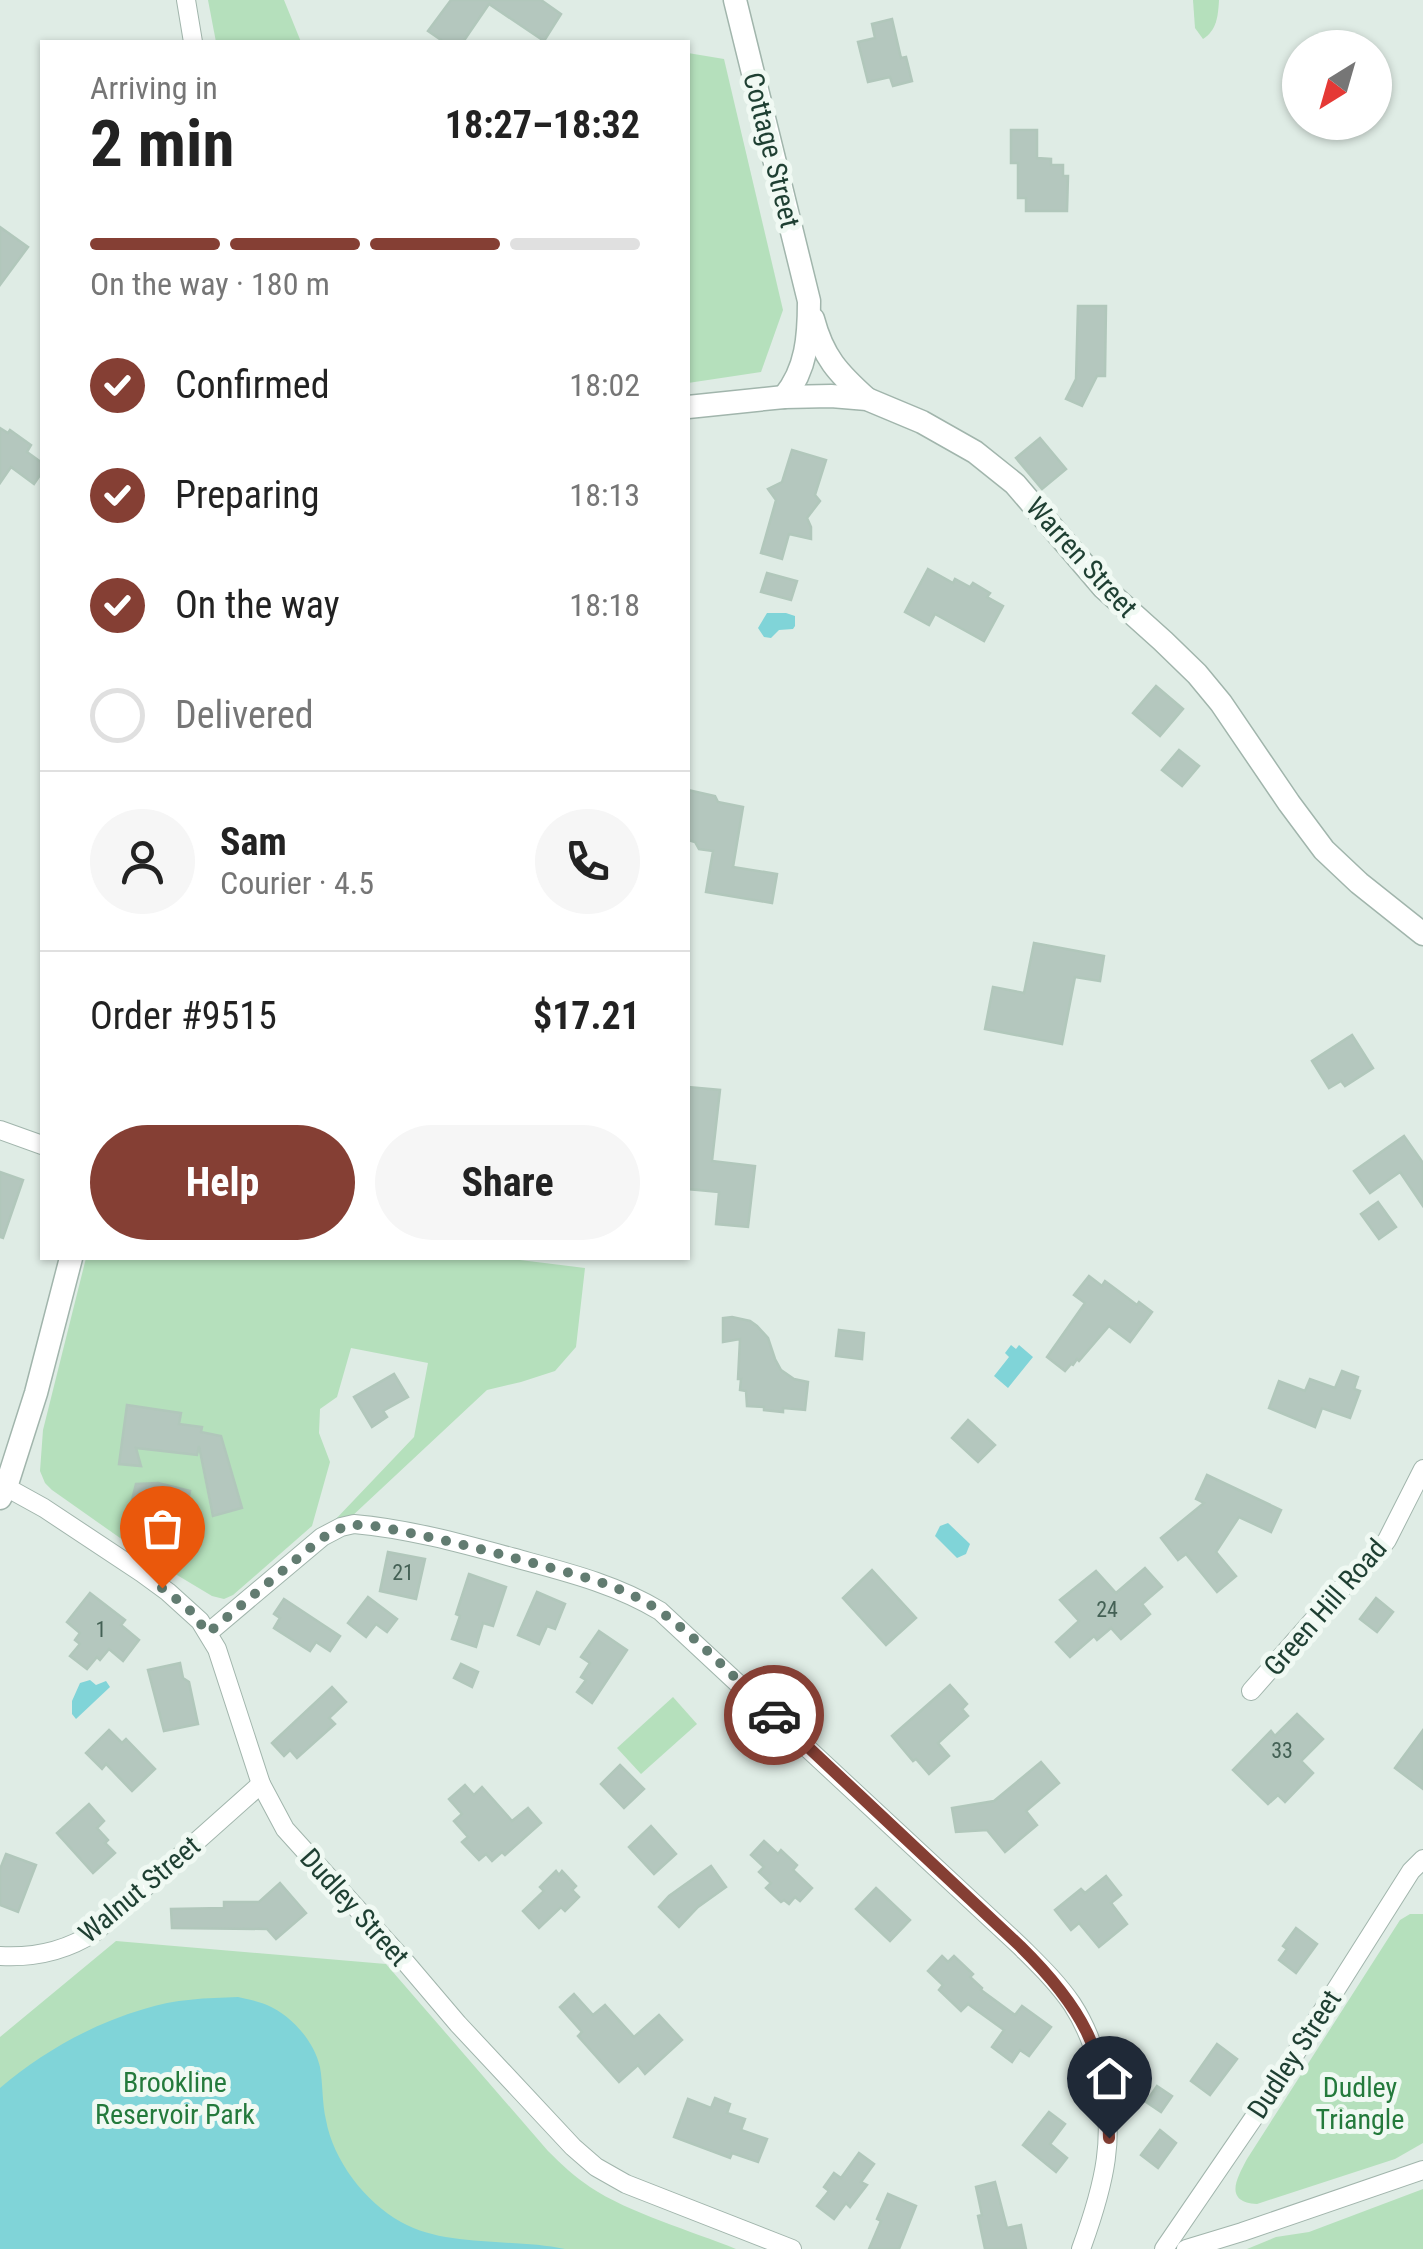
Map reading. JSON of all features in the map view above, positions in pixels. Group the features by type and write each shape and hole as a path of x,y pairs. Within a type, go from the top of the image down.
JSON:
{"street":[{"path":"186,0 194,40"},
{"name":"Cottage Street","path":"735,0 818,336 828,358 867,399"},
{"name":"Cottage Street","path":"784,398 798,380 804,360 809,301"},
{"name":"Warren Street","path":"690,407 784,398 867,399 942,432 976,452 1004,474 1104,588 1197,674 1222,703 1324,850 1423,934"},
{"path":"0,1130 40,1144"},
{"path":"3,1492 36,1393 70,1260"},
{"name":"Green Hill Road","path":"1251,1690 1374,1557 1387,1540 1423,1469"},
{"name":"Dudley Street","path":"3,1492 44,1508 188,1608 217,1649 261,1784 285,1829 458,2024 585,2158 626,2184 792,2249"},
{"path":"208,1633 322,1538 354,1524 463,1544 587,1578 638,1598 660,1612 1020,1946 1070,2001 1091,2038 1109,2120 1103,2182 1081,2249"},
{"name":"Walnut Street","path":"0,1956 51,1952 95,1932 261,1784"},
{"name":"Dudley Street","path":"1164,2249 1268,2097 1411,1871 1423,1859"},
{"path":"1186,2249 1423,2170"}],"green space":[{"path":"208,0 284,0 300,40 216,40"},
{"path":"1193,0 1219,0 1214,27 1203,39 1195,28"},
{"path":"690,53 724,59 783,310 761,372 690,383"},
{"path":"86,1260 520,1260 585,1268 576,1347 555,1371 487,1390 350,1518 334,1521 414,1437 428,1363 351,1348 337,1397 320,1409 319,1433 330,1462 312,1526 224,1599 212,1596 147,1557 52,1490 40,1471 43,1430"},
{"path":"673,1697 697,1724 641,1774 617,1748"},
{"name":"Dudley Triangle","path":"1410,1914 1423,1914 1423,2143 1395,2159 1257,2204 1240,2199 1236,2188 1247,2159 1400,1920"},
{"name":"Brookline Reservoir Park","path":"116,1941 386,1964 548,2151 574,2175 623,2205 736,2249 0,2249 0,2037"},
{"path":"1423,2189 1423,2249 1247,2249 1276,2237 1309,2232"}],"water":[{"path":"767,613 795,616 795,626 779,630 771,638 764,637 758,628"},
{"path":"1011,1345 1016,1349 1019,1345 1033,1357 1008,1388 994,1376 1009,1357 1005,1353"},
{"path":"948,1523 970,1544 966,1554 957,1558 935,1536 940,1526"},
{"path":"90,1680 96,1685 106,1681 110,1687 76,1719 72,1701 80,1683"},
{"path":"238,1997 276,2010 307,2039 320,2067 325,2114 336,2150 363,2191 388,2214 439,2236 565,2249 0,2249 0,2088 68,2041 125,2015 179,2001"}],"building":[{"path":"451,0 541,0 561,14 545,40 489,4 464,40 441,40 428,31"},
{"path":"892,19 901,58 906,57 912,81 893,86 890,77 868,82 858,42 875,38 872,24"},
{"path":"1011,130 1037,130 1037,158 1051,159 1051,165 1063,165 1063,176 1068,176 1067,211 1026,211 1026,198 1018,198 1018,163 1011,163"},
{"path":"0,227 28,247 0,285"},
{"path":"1078,306 1106,306 1105,376 1097,376 1082,406 1066,399 1076,379"},
{"path":"0,428 8,433 10,430 31,445 27,452 40,462 40,475 34,484 11,467 0,483"},
{"path":"1040,438 1066,469 1042,489 1016,458"},
{"path":"792,450 826,460 815,495 820,501 807,518 811,539 789,534 782,559 761,553 776,500 768,489 782,482"},
{"path":"928,569 953,583 955,579 970,587 973,583 1003,606 984,641 935,614 929,625 905,612"},
{"path":"767,573 797,581 791,600 761,592"},
{"path":"1156,686 1183,709 1160,736 1133,713"},
{"path":"1179,750 1199,766 1182,786 1162,770"},
{"path":"690,790 743,807 733,867 777,874 772,903 706,892 713,851 699,849 690,841"},
{"path":"1034,943 1104,956 1100,981 1075,977 1062,1044 985,1029 993,987 1024,993"},
{"path":"1352,1035 1373,1068 1345,1086 1341,1081 1329,1088 1312,1061"},
{"path":"690,1087 720,1090 712,1161 755,1166 748,1227 716,1224 719,1192 690,1189"},
{"path":"1404,1136 1423,1163 1423,1206 1400,1172 1370,1193 1354,1171"},
{"path":"0,1172 23,1180 3,1238 0,1237"},
{"path":"1378,1202 1396,1227 1379,1239 1361,1214"},
{"path":"1089,1276 1102,1286 1105,1281 1152,1312 1130,1342 1109,1326 1079,1361 1065,1371 1047,1357 1085,1303 1074,1295"},
{"path":"732,1317 757,1326 768,1338 781,1370 808,1382 805,1410 783,1408 783,1412 747,1406 746,1391 740,1390 738,1379 740,1339 723,1342 723,1318"},
{"path":"839,1330 864,1333 862,1359 836,1356"},
{"path":"1342,1371 1358,1377 1354,1389 1360,1391 1350,1418 1322,1408 1315,1427 1269,1408 1279,1381 1305,1391 1310,1379 1335,1388"},
{"path":"394,1374 408,1397 383,1411 387,1417 372,1427 354,1397"},
{"path":"127,1405 181,1413 179,1424 202,1427 201,1432 221,1436 242,1508 213,1516 199,1446 197,1455 136,1448 141,1466 119,1464"},
{"path":"968,1420 995,1445 978,1462 952,1438"},
{"path":"1207,1475 1281,1510 1271,1532 1239,1517 1216,1552 1236,1576 1217,1592 1186,1554 1178,1560 1161,1538 1204,1503 1196,1499"},
{"path":"158,1483 190,1491 185,1515 180,1514 169,1552 123,1536 136,1484"},
{"path":"388,1552 425,1559 416,1599 380,1591"},
{"path":"1145,1568 1162,1587 1142,1604 1150,1614 1121,1639 1111,1628 1097,1640 1094,1636 1070,1657 1056,1642 1079,1621 1060,1600 1096,1571 1116,1593"},
{"path":"872,1570 916,1618 886,1645 843,1598"},
{"path":"469,1574 506,1587 493,1626 483,1623 476,1647 452,1639"},
{"path":"537,1592 565,1604 555,1629 547,1626 539,1644 518,1635"},
{"path":"90,1593 125,1620 121,1625 139,1640 123,1661 109,1649 87,1669 70,1656 80,1644 75,1640 80,1633 67,1622"},
{"path":"368,1597 397,1619 387,1632 376,1624 366,1637 348,1623"},
{"path":"1376,1598 1393,1612 1377,1632 1360,1619"},
{"path":"284,1599 340,1636 330,1651 316,1642 310,1651 274,1628 280,1618 274,1614"},
{"path":"599,1631 627,1650 592,1703 577,1692 586,1680 581,1677 590,1663 581,1657"},
{"path":"180,1663 183,1678 189,1682 198,1724 164,1731 148,1670"},
{"path":"461,1664 478,1672 472,1687 454,1678"},
{"path":"950,1685 967,1704 962,1709 968,1716 938,1743 949,1756 929,1774 892,1736"},
{"path":"332,1687 346,1702 329,1718 335,1724 297,1758 290,1750 284,1756 272,1743"},
{"path":"1297,1714 1323,1739 1301,1761 1313,1773 1285,1802 1278,1795 1268,1804 1233,1770 1271,1731 1275,1736"},
{"path":"109,1730 122,1743 126,1739 155,1769 132,1791 106,1764 102,1769 86,1753"},
{"path":"1423,1730 1423,1789 1395,1768"},
{"path":"1041,1762 1059,1783 1026,1811 1037,1825 1005,1852 987,1830 956,1832 952,1808 994,1801"},
{"path":"620,1765 644,1789 624,1808 601,1784"},
{"path":"465,1785 474,1795 482,1787 512,1821 528,1808 541,1823 505,1855 502,1852 492,1861 486,1854 479,1860 462,1842 468,1837 454,1821 462,1814 449,1799"},
{"path":"89,1804 104,1821 97,1828 115,1853 93,1873 57,1833"},
{"path":"651,1826 676,1854 654,1874 629,1847"},
{"path":"764,1841 797,1865 793,1870 812,1888 800,1901 795,1897 789,1904 781,1902 766,1888 771,1883 759,1872 764,1867 751,1855"},
{"path":"6,1854 36,1865 18,1912 0,1905 0,1869"},
{"path":"711,1866 726,1887 679,1927 659,1907"},
{"path":"556,1871 559,1875 562,1871 576,1886 572,1890 579,1897 565,1911 561,1907 539,1928 523,1911 544,1891 540,1887"},
{"path":"1106,1876 1121,1895 1111,1903 1127,1924 1099,1947 1079,1923 1071,1930 1055,1910 1081,1889 1085,1893"},
{"path":"280,1883 306,1913 276,1939 267,1929 172,1928 171,1909 224,1908 224,1902 259,1902"},
{"path":"876,1888 910,1920 890,1941 856,1909"},
{"path":"1296,1928 1317,1944 1296,1973 1279,1960 1287,1949 1283,1946"},
{"path":"942,1956 948,1962 954,1956 973,1974 970,1977 981,1990 1015,2015 1022,2006 1051,2027 1029,2056 1020,2050 1012,2062 992,2047 1004,2030 968,2004 961,2011 939,1990 943,1985 928,1971"},
{"path":"574,1994 593,2015 605,2005 634,2037 659,2015 682,2040 645,2074 638,2065 619,2082 578,2036 582,2032 560,2007"},
{"path":"1217,2044 1237,2059 1210,2095 1191,2081"},
{"path":"1157,2086 1172,2096 1161,2112 1146,2102"},
{"path":"715,2098 730,2104 727,2113 745,2119 741,2130 767,2139 758,2162 732,2153 730,2158 674,2137 688,2099 711,2108"},
{"path":"1049,2112 1065,2124 1050,2144 1067,2158 1056,2172 1023,2145"},
{"path":"1160,2130 1176,2143 1158,2168 1141,2155"},
{"path":"859,2153 874,2164 861,2182 867,2185 850,2207 846,2203 834,2219 817,2206 829,2191 824,2187 834,2173 841,2178"},
{"path":"995,2182 1007,2228 1021,2225 1026,2249 985,2249 976,2187"},
{"path":"888,2194 916,2206 899,2249 869,2249 881,2221 877,2219"}],"way so far":[{"path":"162,1588 188,1608 208,1633 273,1576 341,1527 368,1525 463,1544 587,1578 638,1598 682,1629 774,1715"}],"route":[{"path":"774,1715 1020,1946 1070,2001 1091,2038 1108,2102 1109,2138"}]}
